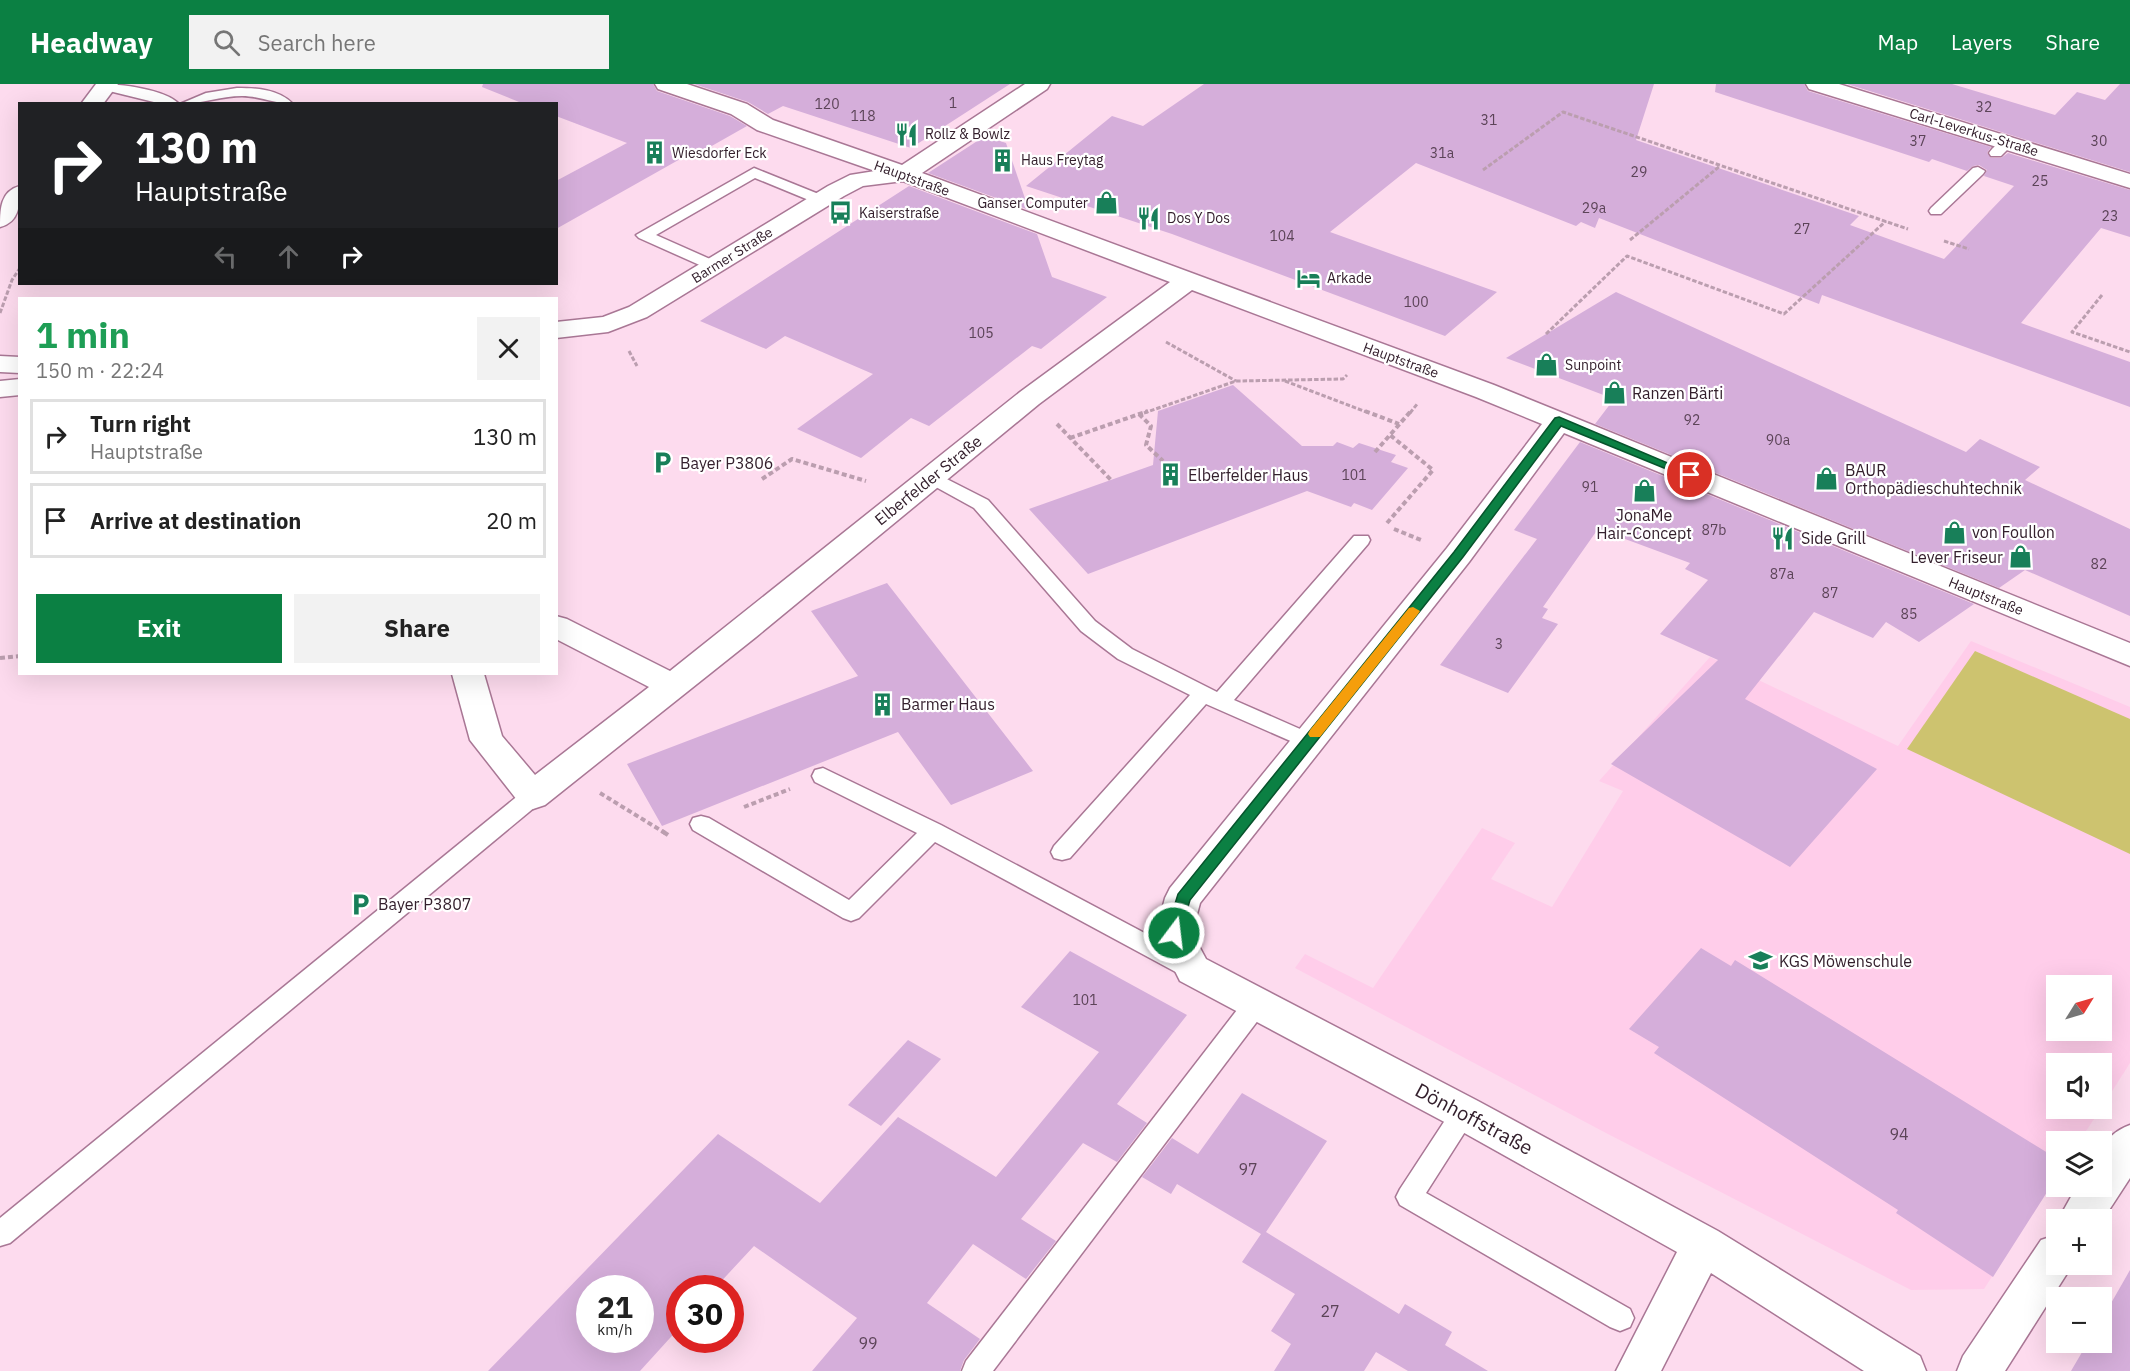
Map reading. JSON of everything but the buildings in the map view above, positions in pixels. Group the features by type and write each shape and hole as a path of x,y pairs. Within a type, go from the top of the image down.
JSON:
{"street":[{"name":"Hauptstraße","path":"666,84 739,109 765,125 905,174 1559,421 2130,655"},
{"path":"905,174 1039,84"},
{"name":"Carl-Leverkus-Straße","path":"1817,84 2002,148 2130,181"},
{"path":"93,102 106,85"},
{"name":"Barmer Straße","path":"558,330 608,324 638,312 821,200 858,180 905,174"},
{"path":"0,220 12,200"},
{"name":"Elberfelder Straße","path":"533,796 1128,322 1188,281"},
{"path":"0,364 18,366"},
{"path":"0,389 18,387"},
{"path":"1193,970 1174,933 1183,898 1458,555 1559,421"},
{"path":"558,627 673,686"},
{"path":"468,675 487,740 533,796"},
{"name":"Dönhoffstraße","path":"1193,970 1464,1113 1703,1245 1904,1371"},
{"path":"2112,1170 2130,1143"},
{"path":"1638,1371 1703,1245"},
{"path":"1979,1371 2046,1269"}],"lane":[{"path":"106,85 164,98 169,102"},
{"path":"193,102 222,93 250,92 280,98 284,102"},
{"path":"1936,211 1978,171"},
{"path":"713,266 644,235 754,172 821,200"},
{"path":"921,485 981,504 1088,626 1125,654 1212,698 1309,741"},
{"path":"1062,852 1361,540"},
{"name":"Dönhoffstraße","path":"823,776 933,831 1193,970"},
{"path":"0,1234 533,796"},
{"path":"701,825 851,912 933,831"},
{"path":"976,1371 1256,1004"},
{"path":"1464,1113 1409,1197 1620,1318"}],"path":[{"path":"1483,170 1563,112 1915,231"},
{"path":"1630,240 1721,165"},
{"path":"1546,334 1627,256 1784,314 1886,221"},
{"path":"1935,238 1969,249"},
{"path":"0,313 12,280 18,271"},
{"path":"2102,295 2072,332 2130,352"},
{"path":"1128,322 1236,381"},
{"path":"1070,438 1236,381 1343,379 1374,350"},
{"path":"1282,380 1399,424"},
{"path":"1032,398 1111,480"},
{"path":"1139,414 1151,426 1146,445 1163,461"},
{"path":"1361,540 1374,539 1433,470 1390,435 1375,452"},
{"path":"762,479 792,459 921,485"},
{"path":"0,658 18,656"}],"shaded area":[{"name":"KGS Möwenschule","path":"1971,641 2130,707 2130,1063 2112,1091 2112,1053 2046,1053 2046,1119 2094,1119 2086,1131 2046,1131 2046,1193 1984,1289 1911,1290 1606,1133 1295,968 1305,954 1373,988 1482,828 1515,843 1491,879 1552,907 1623,791 1599,781 1710,657 1898,746"},
{"path":"1975,651 2130,719 2130,854 1907,749"}],"slow traffic":[{"path":"1315,734 1413,611"}],"place":[{"name":"Rollz & Bowlz","path":"907,134"},
{"name":"Wiesdorfer Eck","path":"654,153"},
{"name":"Haus Freytag","path":"1003,160"},
{"name":"Ganser Computer","path":"1106,203"},
{"name":"Kaiserstraße","path":"841,213"},
{"name":"Dos Y Dos","path":"1149,218"},
{"name":"Arkade","path":"1309,278"},
{"name":"Sunpoint","path":"1547,365"},
{"name":"Ranzen Bärti","path":"1614,393"},
{"name":"Bayer P3806","path":"662,463"},
{"name":"Elberfelder Haus","path":"1170,475"},
{"name":"BAUR Orthopädieschuhtechnik","path":"1827,479"},
{"name":"JonaMe Hair-Concept","path":"1644,490"},
{"name":"von Foullon","path":"1954,532"},
{"name":"Side Grill","path":"1783,538"},
{"name":"Lever Friseur","path":"2021,557"},
{"name":"Barmer Haus","path":"883,704"},
{"name":"Bayer P3807","path":"360,904"},
{"name":"KGS Möwenschule","path":"1761,961"}],"route":[{"path":"1174,933 1183,898 1458,555 1559,421 1690,475"}]}
